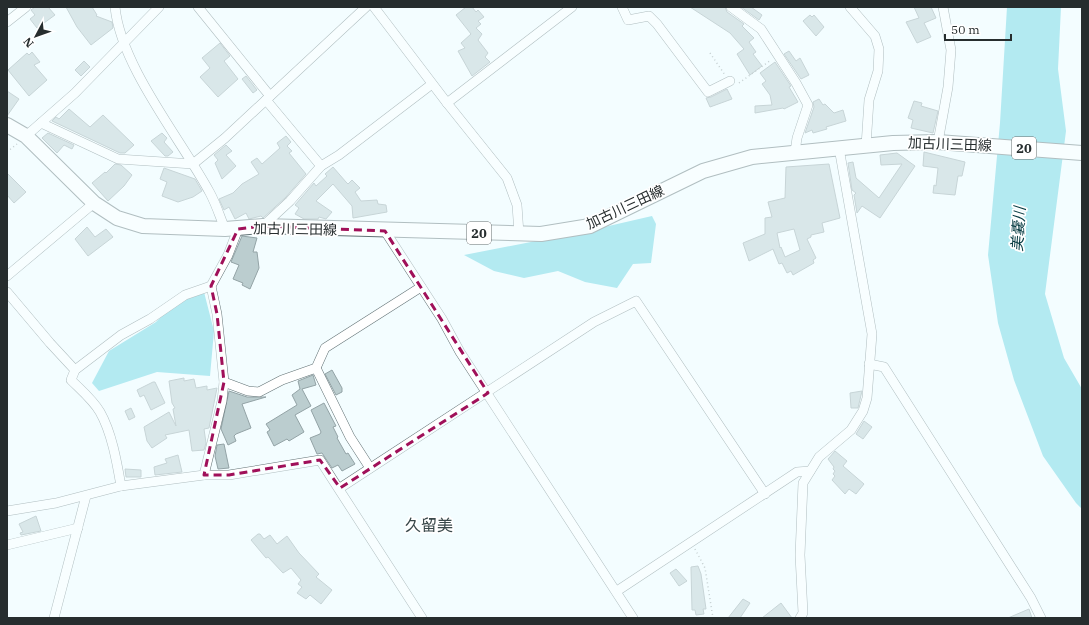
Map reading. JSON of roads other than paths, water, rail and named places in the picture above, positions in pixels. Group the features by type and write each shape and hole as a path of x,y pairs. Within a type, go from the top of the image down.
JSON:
{"main road":[{"name":"加古川三田線","path":"7,124 26,136 94,203 117,218 143,226 232,229 263,226 385,231 541,234 590,226 703,171 752,157 893,143 938,142 1079,153"}],"street":[{"path":"7,22 26,7"},
{"path":"115,7 124,43 139,77 232,229 228,255 211,286 217,314 224,382 222,401 204,475"},
{"path":"26,136 75,93 159,7"},
{"path":"198,7 321,166"},
{"path":"41,123 118,159 193,164 225,138 366,7"},
{"path":"374,7 432,84 508,178 517,205 519,234"},
{"path":"447,103 572,7"},
{"path":"622,7 628,20 648,16 657,24 708,92 730,82"},
{"path":"731,7 761,29 808,105 797,138 795,152"},
{"path":"850,7 875,36 879,49 878,71 869,100 866,146"},
{"path":"938,142 948,87 951,50 942,7"},
{"path":"263,226 290,201 321,166 339,156 432,84"},
{"path":"800,618 803,613 800,555 803,483 819,457 851,430 863,411 866,398 872,334 839,148"},
{"path":"7,276 94,203"},
{"path":"385,231 460,352 617,591 633,618"},
{"path":"122,486 116,454 100,413 88,396 71,380 75,370 121,335 150,319 172,303 185,295 211,286"},
{"path":"224,382 248,391 259,392 282,380 316,368 325,348 421,287"},
{"path":"7,292 75,370"},
{"path":"340,488 488,393 513,374 594,322 636,301 765,494"},
{"path":"869,364 884,367 1031,598 1040,618"},
{"path":"316,368 350,437 370,468"},
{"path":"7,510 56,503 122,486 204,475 229,475 320,460 340,488 422,618"},
{"path":"617,591 797,472 810,471"},
{"path":"54,618 86,496"},
{"path":"7,545 78,528"}],"water":[{"name":"美嚢川","path":"1007,7 1061,7 1058,69 1066,131 1045,294 1064,358 1082,389 1082,509 1076,503 1043,456 1014,380 998,323 988,255 1000,123"},
{"path":"652,216 656,224 651,263 633,264 617,288 585,282 558,271 524,278 494,271 464,255 587,231"},
{"path":"204,292 214,331 210,376 157,372 99,391 92,383 109,351 156,322 183,294"}],"district":[{"name":"久留美","path":"429,525"}]}
